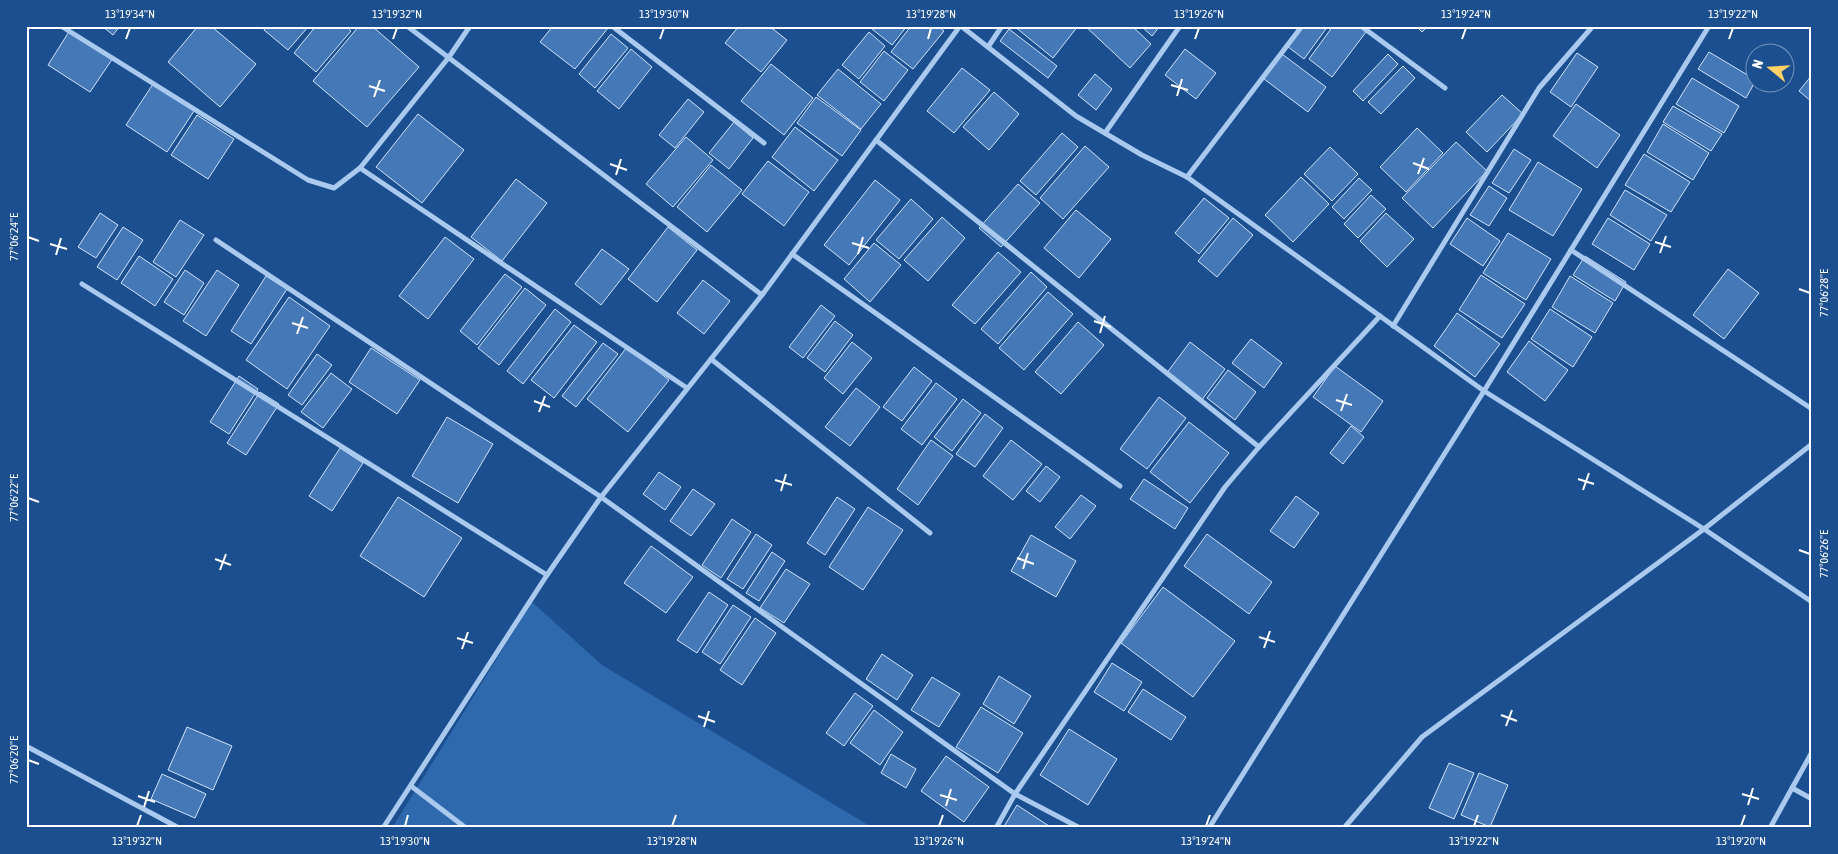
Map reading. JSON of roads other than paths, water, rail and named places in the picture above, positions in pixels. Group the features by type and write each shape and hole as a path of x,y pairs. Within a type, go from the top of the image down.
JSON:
{"street":[{"path":"61,26 308,180 334,188 360,168 448,57 470,26"},
{"path":"407,26 762,295"},
{"path":"612,26 764,143"},
{"path":"383,828 600,497 762,295 960,26 1076,116 1187,178 1484,391 1704,529 1812,602"},
{"path":"988,47 1002,26"},
{"path":"1105,133 1180,26"},
{"path":"1187,178 1302,26"},
{"path":"1361,26 1444,88"},
{"path":"1393,326 1539,88 1593,26"},
{"path":"1210,828 1216,814 1484,391 1709,26"},
{"path":"876,140 1259,447"},
{"path":"360,168 687,388"},
{"path":"216,240 600,497 1015,794 1080,828"},
{"path":"1571,250 1812,408"},
{"path":"792,254 1120,486"},
{"path":"82,284 548,575"},
{"path":"996,828 1015,794 1225,487 1259,447 1380,316"},
{"path":"711,359 930,533"},
{"path":"1344,828 1422,737 1704,529 1812,444"},
{"path":"26,746 179,828"},
{"path":"1770,828 1812,752"},
{"path":"411,786 466,828"},
{"path":"1792,788 1812,799"}]}
